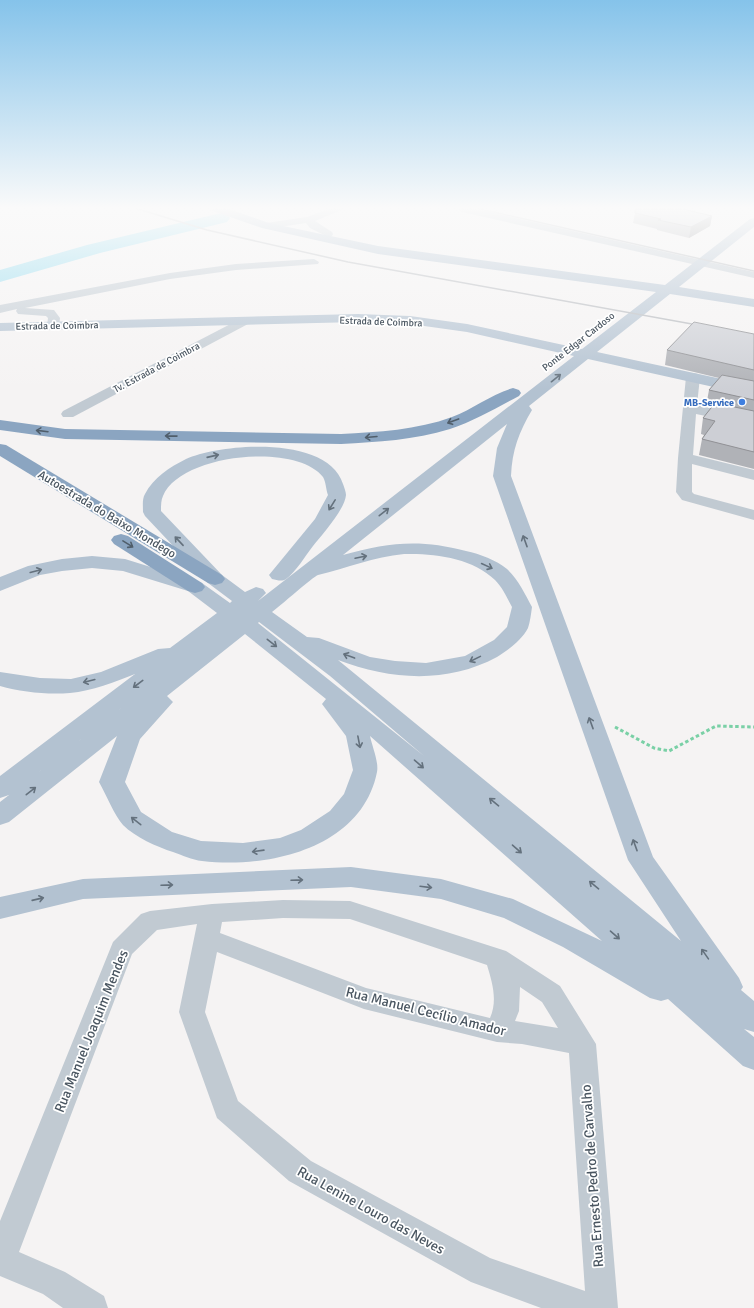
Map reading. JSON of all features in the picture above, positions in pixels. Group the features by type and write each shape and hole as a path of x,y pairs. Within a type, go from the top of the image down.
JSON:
{"highway":[{"path":"0,425 72,434 341,439 410,433 458,420 513,393"},
{"name":"Autoestrada do Baixo Mondego","path":"0,449 205,583"},
{"name":"Autoestrada do Baixo Mondego","path":"0,464 205,583"}],"main road":[{"path":"526,270 710,295 754,303"},
{"path":"559,270 754,297"},
{"name":"Ponte Edgar Cardoso","path":"474,434 533,396 692,270"},
{"path":"637,296 661,277"},
{"name":"Estrada de Coimbra","path":"0,327 358,318 417,321 467,328 754,391"},
{"name":"Ponte Edgar Cardoso","path":"474,434 513,393 583,338"},
{"path":"533,396 508,436 503,454 502,476 641,860 741,1020 754,1056"},
{"path":"0,816 199,647 474,434"},
{"path":"288,577 338,496 336,482 325,469 309,460 291,455 247,450 199,459 181,467 164,479 154,494 152,512 205,583 389,739 741,1020"},
{"path":"288,577 348,559 404,548 436,550 468,557 496,570 512,588 522,607 517,628 502,645 471,662 426,670 395,668 366,663 292,636"},
{"path":"0,585 35,570 92,562 125,565 205,583 292,636 338,671 741,1020"},
{"path":"199,647 129,736 112,782 132,818 163,839 202,851 243,853 289,845 310,837 339,818 356,796 364,770 358,735 313,676"},
{"path":"0,679 26,683 70,686 108,677 199,647"},
{"path":"0,789 199,647"},
{"path":"0,908 83,889 351,877 441,889 513,910 573,939 637,974 741,1020"}],"street":[{"path":"0,310 32,301 177,275 214,270"},
{"path":"732,270 754,275"},
{"path":"0,310 50,313 54,318 52,326"},
{"name":"Tv. Estrada de Coimbra","path":"68,414 244,321"},
{"path":"693,377 685,458 684,492 688,497 754,515"},
{"path":"690,408 754,422"},
{"path":"685,458 754,475"},
{"name":"Rua Manuel Joaquim Mendes","path":"0,1260 122,949 150,921 210,926 283,909 350,910 497,958 551,994 582,1044"},
{"name":"Rua Manuel Cecílio Amador","path":"210,926 364,998 497,1031 522,1033 582,1044"},
{"name":"Rua Lenine Louro das Neves","path":"210,926 192,1012 227,1109 300,1171 482,1271 586,1308"},
{"path":"497,958 507,987 506,1011 497,1031"},
{"name":"Rua Ernesto Pedro de Carvalho","path":"582,1044 602,1308"},
{"path":"0,1260 54,1283 92,1308"}],"path":[{"path":"586,710 654,748 669,751 716,726 754,727"}],"building":[{"path":"694,322 754,334 754,370 667,350"},
{"path":"722,375 754,381 754,400 709,390"},
{"path":"715,403 754,411 754,452 702,439 715,421 703,418"}],"waterway":[{"path":"0,276 21,270"}],"railway":[{"path":"393,270 703,326"},
{"path":"750,270 754,271"}],"place":[{"name":"MB-Service","path":"742,402"}]}
